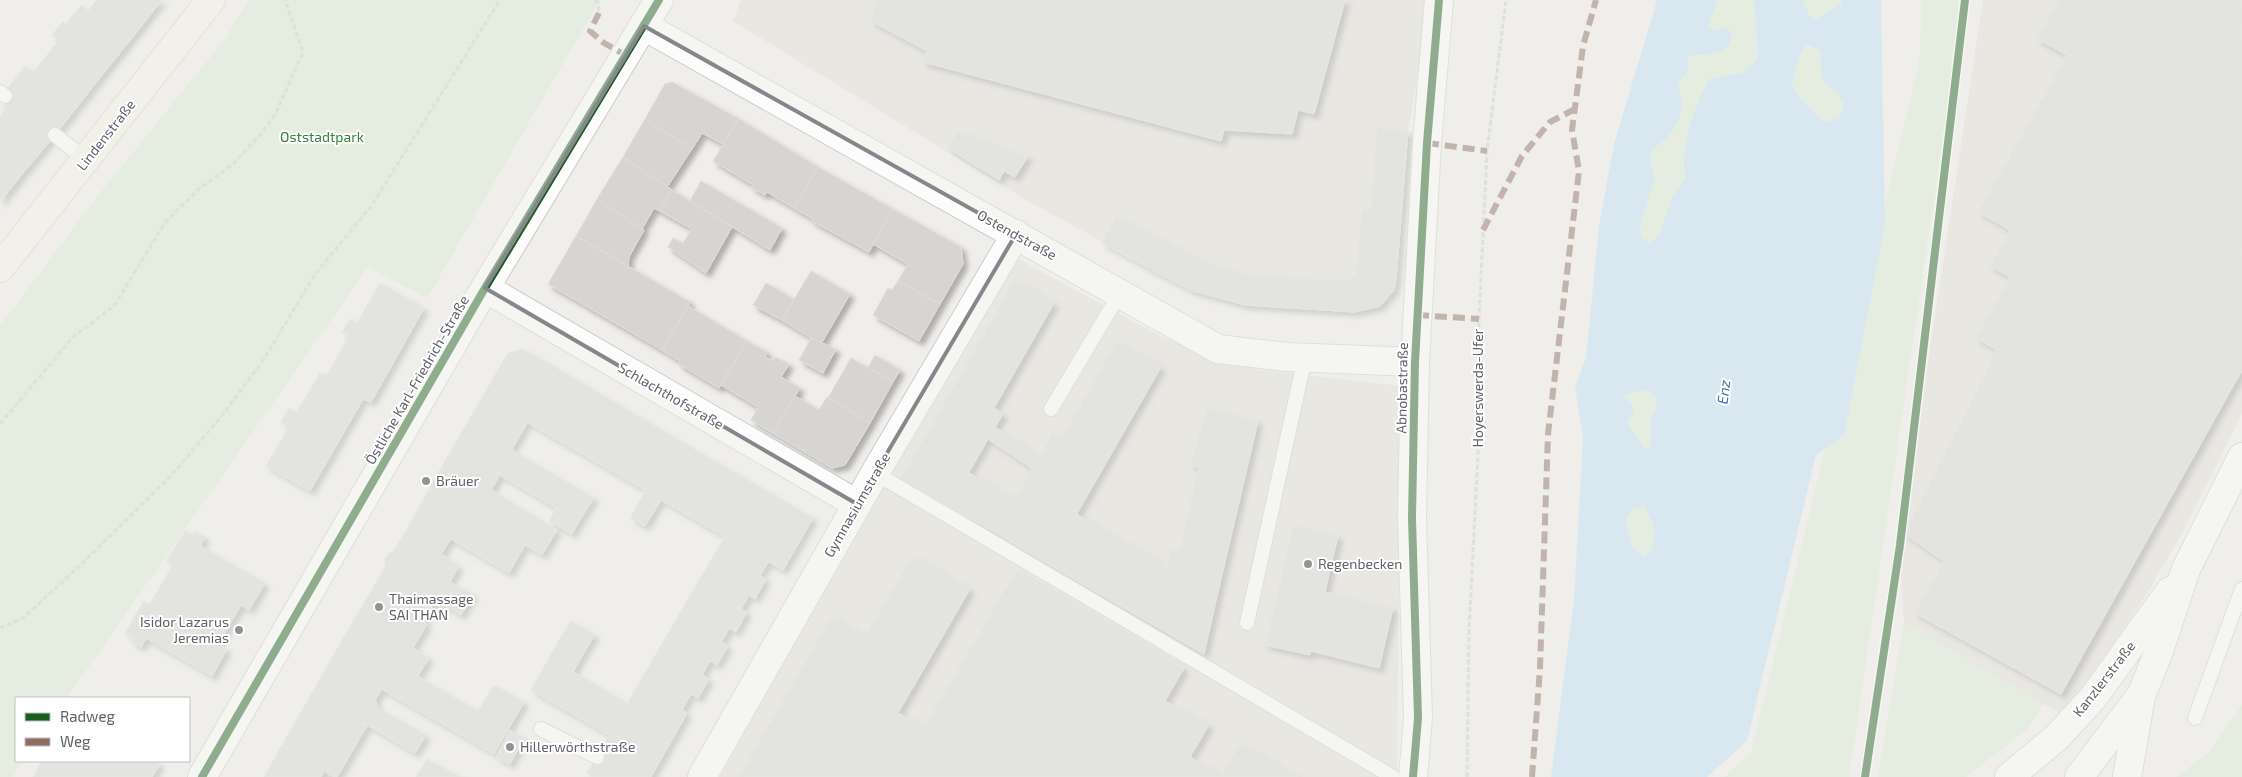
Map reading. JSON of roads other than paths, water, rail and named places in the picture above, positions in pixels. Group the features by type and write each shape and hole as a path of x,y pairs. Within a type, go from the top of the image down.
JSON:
{"main road":[{"name":"Lindenstraße","path":"0,268 210,0"}],"street":[{"name":"Östliche Karl-Friedrich-Straße","path":"202,777 485,288 659,0"},
{"name":"Abnobastraße","path":"1414,777 1418,718 1412,518 1415,362 1427,143 1439,0"},
{"name":"Ostendstraße","path":"644,26 1218,348 1305,357 1415,362"},
{"name":"Gymnasiumstraße","path":"702,777 875,473 1016,234"},
{"name":"Schlachthofstraße","path":"485,288 858,504"},
{"name":"Kanzlerstraße","path":"2127,777 2141,696 2159,651 2186,569 2242,457"},
{"name":"Kanzlerstraße","path":"2009,777 2056,738 2094,698 2186,569"},
{"name":"Kanzlerstraße","path":"2079,777 2141,696"}],"lane":[{"path":"55,135 86,160"},
{"path":"1051,410 1120,293"},
{"path":"1247,623 1305,357"},
{"path":"875,473 1392,777"},
{"path":"2195,718 2242,589"},
{"path":"541,729 597,757"}],"water":[{"name":"Enz","path":"1657,0 1718,0 1708,26 1715,31 1726,27 1732,34 1730,42 1722,51 1688,57 1688,71 1677,84 1682,101 1679,118 1668,136 1652,150 1650,162 1655,179 1640,224 1642,237 1650,244 1659,235 1672,197 1685,179 1684,153 1689,127 1709,79 1745,72 1758,58 1754,0 1803,0 1809,15 1817,19 1841,4 1842,0 1881,0 1885,225 1844,436 1816,455 1747,741 1707,777 1551,777 1574,599 1583,438 1575,387 1586,358 1599,226 1614,144","holes":["1806,44 1821,51 1821,76 1824,83 1836,92 1844,103 1839,118 1823,122 1798,95 1792,84 1799,57","1648,390 1657,400 1655,411 1650,419 1651,445 1645,450 1627,421 1634,415 1632,405 1624,397 1629,393","1645,506 1654,527 1653,549 1644,556 1635,549 1629,535 1626,519 1633,509"]}],"place":[{"name":"Bräuer","path":"426,481"},
{"name":"Regenbecken","path":"1308,564"},
{"name":"Thaimassage SAI THAN","path":"379,607"},
{"name":"Isidor Lazarus Jeremias","path":"239,630"},
{"name":"Hillerwörthstraße","path":"510,747"}],"park label":[{"name":"Oststadtpark","path":"322,137"}]}
